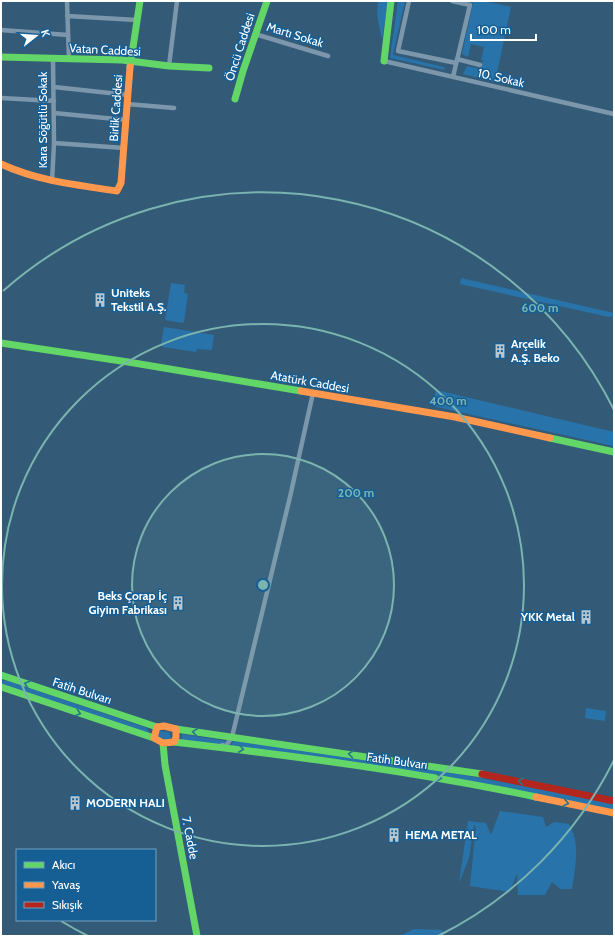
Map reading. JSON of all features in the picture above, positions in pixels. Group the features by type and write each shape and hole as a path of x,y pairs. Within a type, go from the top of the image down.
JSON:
{"street":[{"path":"67,1 69,60"},
{"name":"Birlik Caddesi","path":"52,182 117,191 121,183 131,62 140,1"},
{"path":"169,66 177,1"},
{"name":"Öncü Caddesi","path":"235,99 265,1"},
{"path":"384,61 391,1"},
{"path":"409,1 398,51 480,65"},
{"path":"452,1 470,5 453,77"},
{"path":"67,16 137,20"},
{"path":"1,30 68,35"},
{"name":"Martı Sokak","path":"255,34 328,56"},
{"name":"Vatan Caddesi","path":"1,57 69,60 122,60 169,66 208,68"},
{"name":"Kara Söğütlü Sokak","path":"52,182 54,143 53,59"},
{"name":"10. Sokak","path":"384,61 614,114"},
{"path":"54,87 128,96"},
{"path":"1,98 54,101"},
{"path":"127,104 174,108"},
{"path":"54,113 126,120"},
{"path":"54,143 124,148"},
{"path":"1,164 29,176 52,182"},
{"name":"Atatürk Caddesi","path":"1,343 455,417 614,452"},
{"path":"209,745 226,746 232,737 290,497 313,393"},
{"name":"Fatih Bulvarı","path":"1,675 157,727 164,726 495,776 614,801"},
{"name":"Fatih Bulvarı","path":"1,687 154,738 163,744 174,742 209,745 468,783 614,813"},
{"path":"154,738 157,727"},
{"path":"174,742 176,737 176,729"},
{"name":"7. Cadde","path":"163,744 165,765 197,936"}],"shaded area":[{"path":"378,1 388,1 382,40 377,15"},
{"path":"398,1 405,1 393,55 444,67 445,70 390,58"},
{"path":"465,1 483,1 511,7 495,82 463,74 467,66 480,69 483,60 481,60 484,47 471,44 468,57 462,54 473,3"},
{"path":"461,278 614,313 613,316 609,317 460,284"},
{"path":"171,283 185,285 184,293 188,294 184,322 182,323 165,320"},
{"path":"164,327 214,335 212,350 197,349 196,352 163,347 161,345"},
{"path":"436,390 614,432 614,446 432,406"},
{"path":"5,680 147,728 149,732 148,734 1,685 1,682"},
{"path":"586,708 606,711 605,721 585,718"},
{"path":"157,732 169,732 171,737 168,741 159,740"},
{"path":"182,734 227,741 223,745 181,740"},
{"path":"234,740 447,772 596,799 614,803 614,810 230,746"},
{"path":"500,811 543,817 546,827 554,822 569,824 573,832 576,848 576,864 572,889 561,889 552,882 545,895 518,895 517,873 510,892 470,886 476,826 474,825 469,858 459,883 468,821 486,823 491,835"},
{"path":"414,929 442,930 444,936 400,936"}],"traffic: fast":[{"path":"130,67 140,1"},
{"path":"235,99 267,1"},
{"path":"384,61 391,1"},
{"path":"1,57 122,60 169,66 209,68"},
{"path":"1,343 128,362 301,391"},
{"path":"550,438 614,452"},
{"path":"1,675 157,727"},
{"path":"1,687 154,738"},
{"path":"176,729 482,774"},
{"path":"174,742 356,765 536,797"},
{"path":"163,743 165,765 197,936"}],"traffic: slow":[{"path":"1,164 29,175 117,191 121,183 130,67"},
{"path":"301,391 455,417 550,438"},
{"path":"164,726 176,729 176,737 174,742 163,743 154,738 157,727 164,726"},
{"path":"536,797 614,813"}],"traffic: jam":[{"path":"482,774 614,801"}],"place":[{"name":"Uniteks Tekstil A.Ş.","path":"100,300"},
{"name":"Arçelik A.Ş. Beko","path":"500,351"},
{"name":"Beks Çorap İç Giyim Fabrikası","path":"178,603"},
{"name":"YKK Metal","path":"586,617"},
{"name":"MODERN HALI","path":"75,803"},
{"name":"HEMA METAL","path":"394,835"}]}
